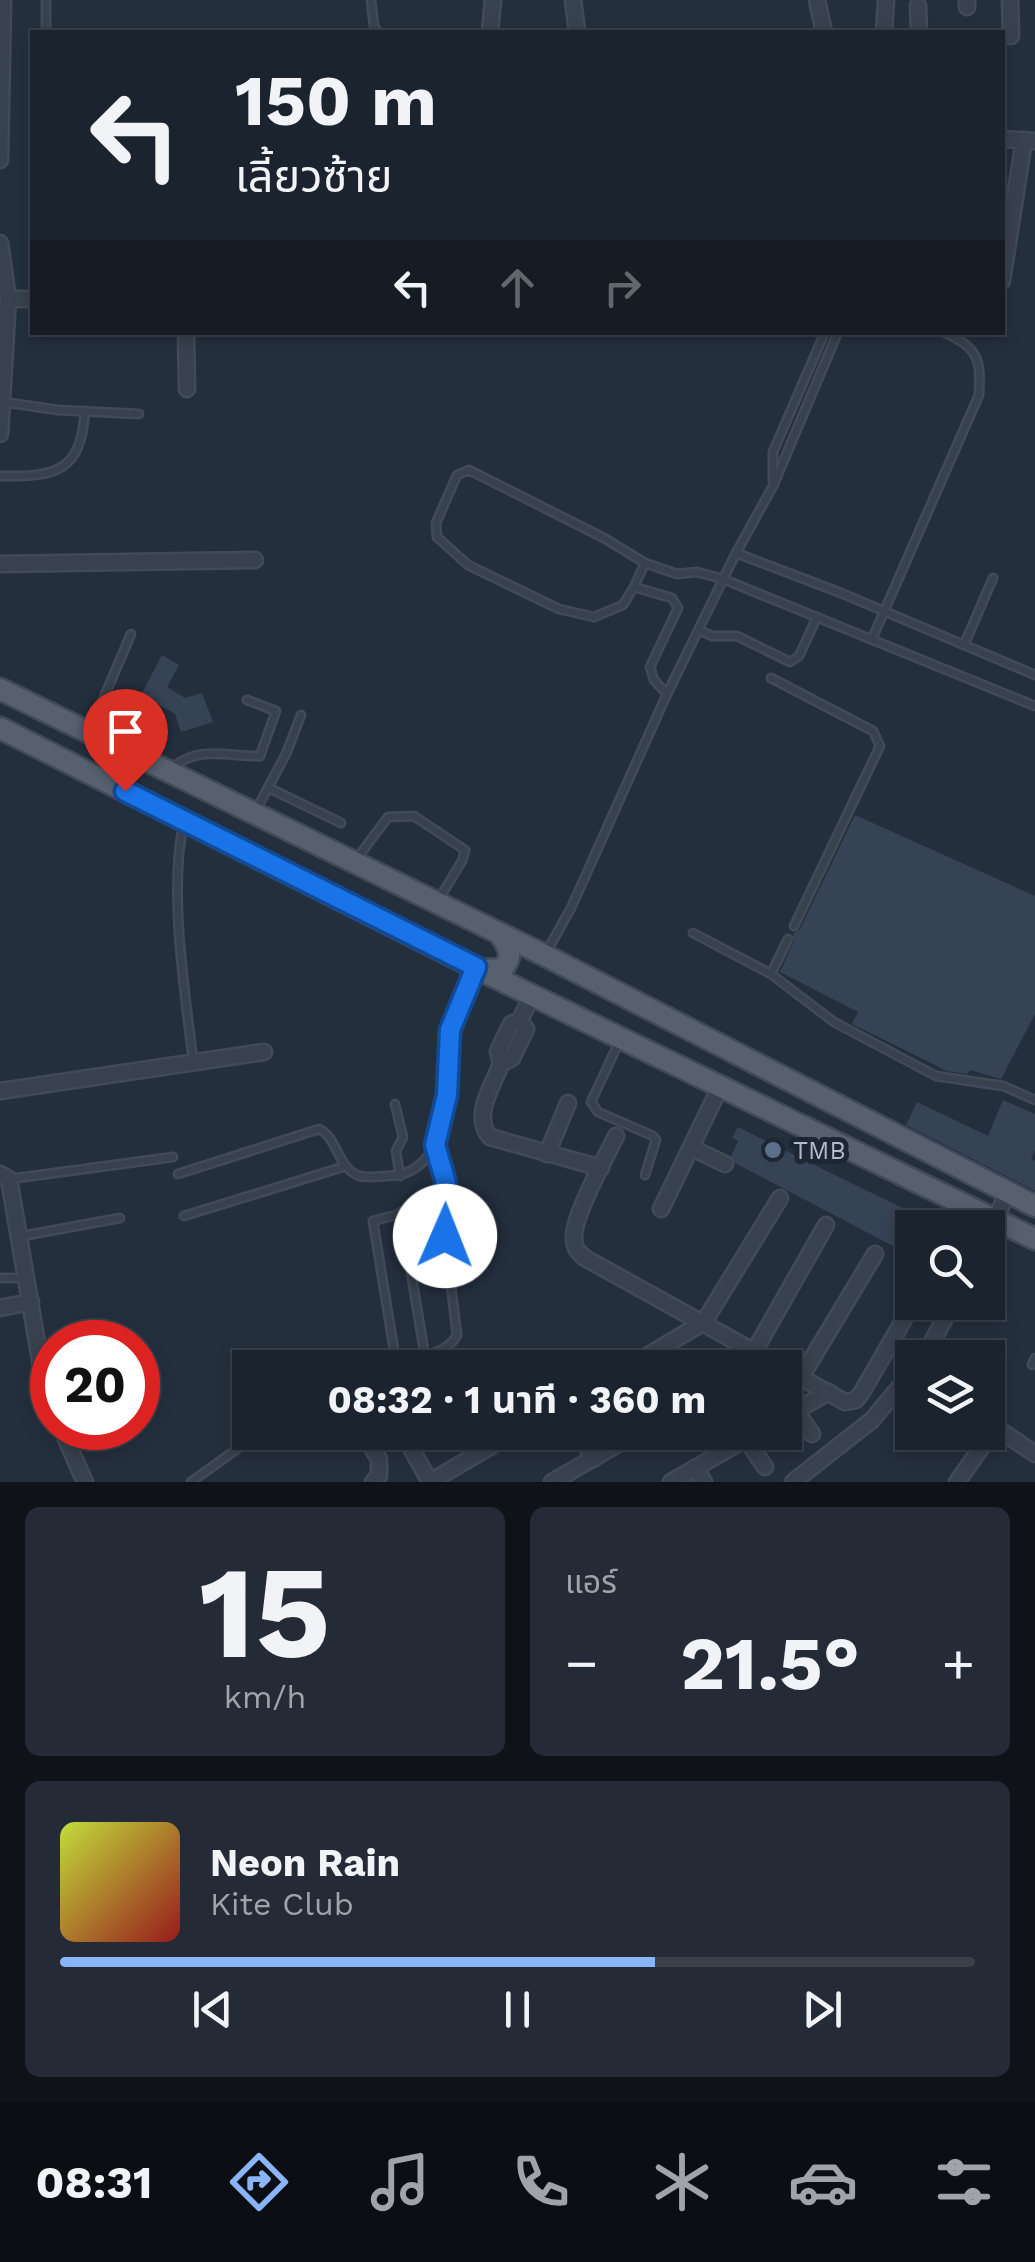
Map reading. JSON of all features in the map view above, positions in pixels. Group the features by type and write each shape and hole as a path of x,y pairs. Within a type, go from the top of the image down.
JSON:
{"main road":[{"path":"0,688 544,956 1035,1206"},
{"path":"2,728 721,1086 958,1210"},
{"path":"478,968 502,969 510,959 498,933"},
{"path":"542,998 546,974 558,968 568,969"},
{"path":"1005,1231 1035,1240"}],"street":[{"path":"0,160 3,0"},
{"path":"490,30 493,0"},
{"path":"573,0 576,30"},
{"path":"817,0 824,30"},
{"path":"884,30 886,0"},
{"path":"1010,0 1011,36"},
{"path":"918,6 919,30"},
{"path":"1005,266 1029,140"},
{"path":"0,243 8,299 0,434"},
{"path":"8,299 30,299"},
{"path":"186,335 187,390"},
{"path":"0,564 256,560"},
{"path":"542,998 520,1020 526,1030 512,1058 502,1064 481,1114 482,1126 496,1140 601,1168"},
{"path":"0,1091 264,1052"},
{"path":"661,1210 721,1086"},
{"path":"547,1154 568,1103"},
{"path":"616,1136 576,1224 576,1250 754,1350 826,1225"},
{"path":"692,1148 725,1164"},
{"path":"4,1177 35,1320"},
{"path":"999,1210 1008,1192"},
{"path":"657,1350 704,1322 780,1198"},
{"path":"802,1375 875,1254"},
{"path":"0,1308 32,1302"},
{"path":"802,1378 846,1402 856,1400 903,1320"},
{"path":"802,1408 829,1392"},
{"path":"793,1482 872,1420 895,1392"},
{"path":"802,1424 812,1434"},
{"path":"1005,1433 1035,1454"},
{"path":"71,1450 85,1482"},
{"path":"372,1482 379,1476 379,1459 373,1450"},
{"path":"412,1450 430,1482 484,1450"},
{"path":"588,1450 593,1459"},
{"path":"552,1482 609,1450"},
{"path":"671,1482 727,1450"},
{"path":"758,1450 765,1466"},
{"path":"957,1482 976,1450"},
{"path":"695,1468 704,1482"}],"lane":[{"path":"46,0 46,30"},
{"path":"371,0 377,30"},
{"path":"773,486 773,452 823,335"},
{"path":"544,956 571,908 666,694 773,486 837,335"},
{"path":"872,639 979,395 979,360 972,348 949,335"},
{"path":"1,402 139,414"},
{"path":"0,476 30,476 57,469 76,456 84,440 86,411"},
{"path":"645,563 622,605 594,618 560,608 468,565 438,537 436,523 458,475 469,470 645,563 677,574 697,572 723,579 1035,706"},
{"path":"736,553 1035,675"},
{"path":"964,645 992,578"},
{"path":"634,587 660,592 672,598 678,608 650,667 654,680 666,694"},
{"path":"699,630 712,636 737,636 790,662 800,656 817,617"},
{"path":"85,728 99,709 131,634"},
{"path":"771,678 873,731 880,746 794,926"},
{"path":"168,771 188,756 206,752 260,756 276,711 247,700"},
{"path":"99,709 156,742"},
{"path":"254,813 301,716"},
{"path":"269,788 342,823"},
{"path":"354,862 388,818 414,816 465,850 436,902"},
{"path":"184,821 178,869 182,974 193,1060"},
{"path":"693,933 771,974 834,1022 936,1076 1004,1086 1035,1100"},
{"path":"771,974 788,939"},
{"path":"178,1174 318,1128 324,1130 346,1166 359,1177 415,1172 435,1145 447,1095 450,1030 478,968"},
{"path":"622,1037 591,1102 598,1112 656,1140 645,1175"},
{"path":"395,1104 404,1137 396,1151 400,1176"},
{"path":"435,1145 446,1183 441,1204 458,1335 440,1350"},
{"path":"4,1177 174,1157"},
{"path":"184,1216 346,1166"},
{"path":"394,1350 373,1220 441,1204"},
{"path":"402,1212 424,1350"},
{"path":"20,1236 120,1218"},
{"path":"0,1278 28,1278"},
{"path":"191,1482 235,1450"}],"building":[{"path":"162,655 179,665 167,687 185,698 202,693 213,722 181,732 175,714 157,704 147,723 131,714"},
{"path":"855,815 1035,896 1035,1014 1001,1079 970,1070 967,1074 947,1071 852,1024 858,1012 780,972 794,941 793,934 800,929"},
{"path":"1003,1100 1035,1114 1035,1150 1031,1159 1035,1161 1035,1191 906,1125 917,1102 988,1136"},
{"path":"738,1127 907,1210 895,1210 895,1247 735,1163 731,1156 738,1141 732,1138"}],"place":[{"name":"TMB","path":"773,1150"}],"route":[{"path":"125,791 476,967 450,1030 447,1095 435,1145 446,1183 441,1204 445,1236"}]}
